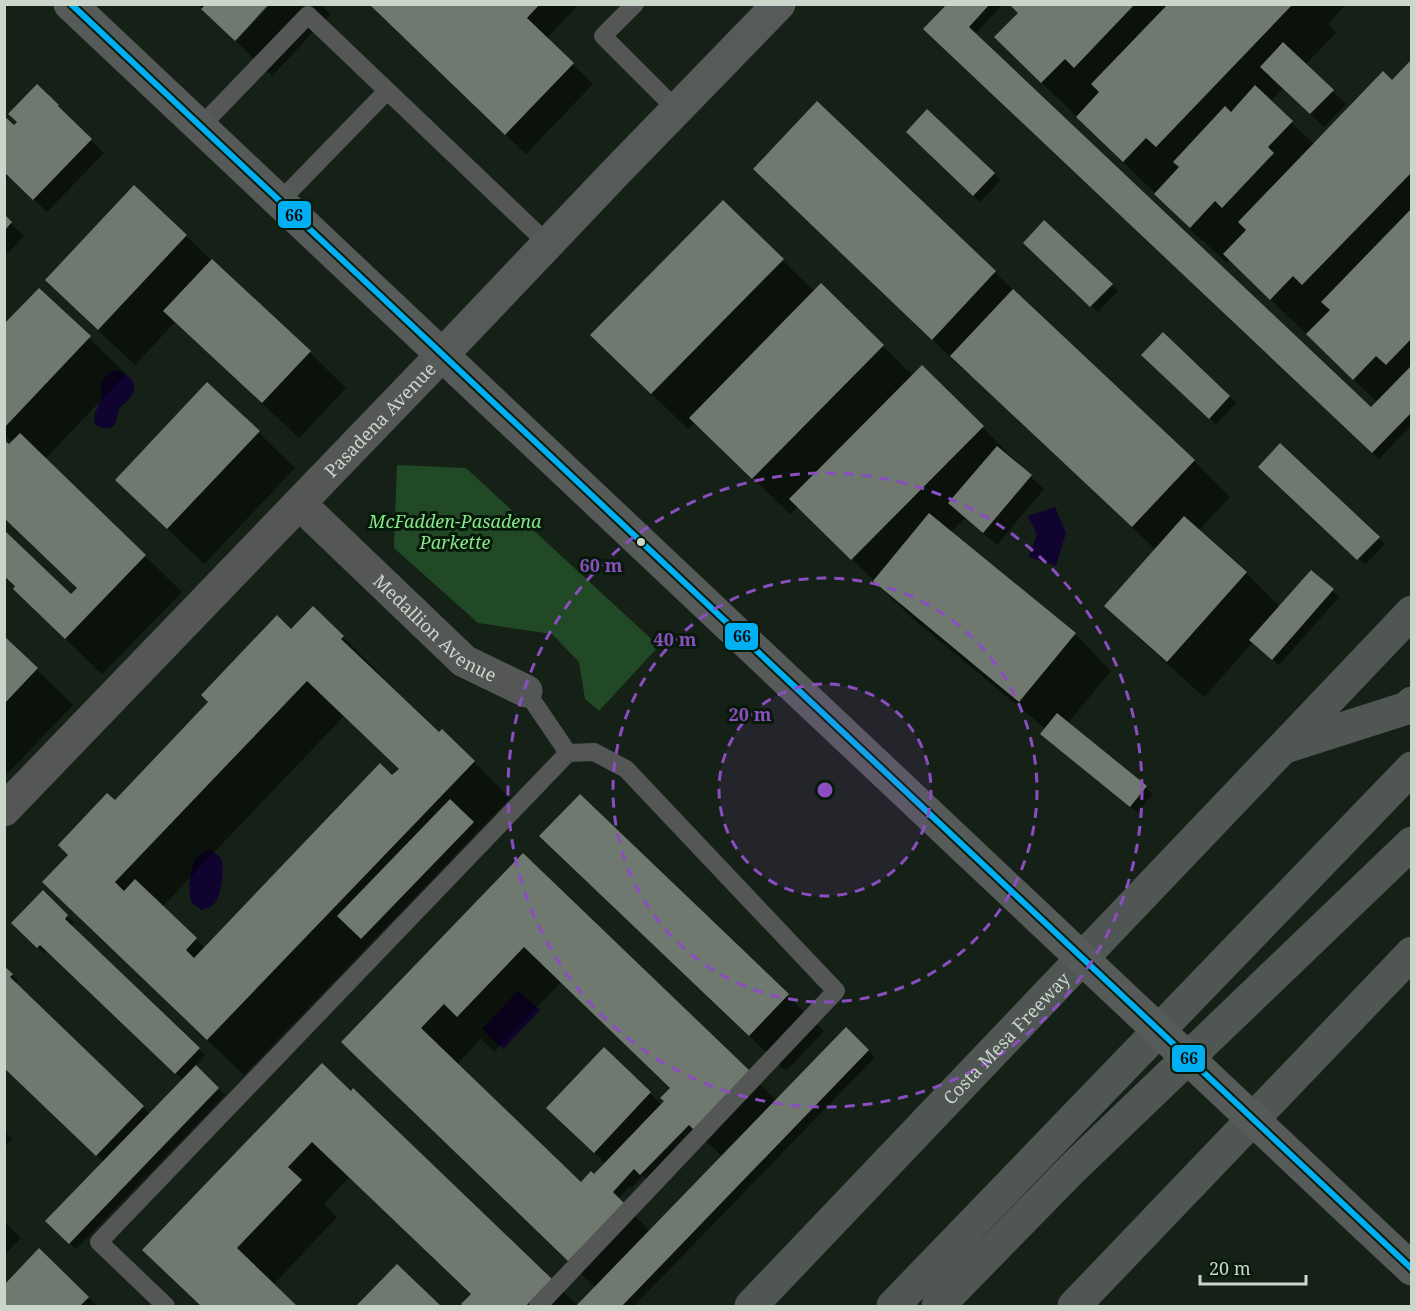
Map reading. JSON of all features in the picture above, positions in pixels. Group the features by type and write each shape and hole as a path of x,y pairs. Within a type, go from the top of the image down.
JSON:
{"highway":[{"name":"Costa Mesa Freeway","path":"750,1306 1412,612"},
{"path":"1281,748 1407,708 1412,703"},
{"path":"893,1306 1412,768"},
{"path":"938,1306 1073,1168 1412,843"},
{"path":"1074,1306 1412,953"}],"main road":[{"path":"70,4 1412,1269"},
{"name":"Pasadena Avenue","path":"442,355 779,4"}],"street":[{"name":"Pasadena Avenue","path":"4,810 442,355"},
{"name":"Medallion Avenue","path":"300,504 464,661 526,691"}],"lane":[{"path":"635,4 603,36 676,110"},
{"path":"200,127 314,10 387,91 548,244"},
{"path":"280,201 387,91"},
{"path":"526,691 568,753"},
{"path":"166,1306 99,1242 568,753 594,753 626,769 836,991 538,1306"}],"green space":[{"name":"McFadden-Pasadena Parkette","path":"397,465 466,468 659,646 599,711 585,699 579,662 552,634 478,623 394,548"}],"shaded area":[{"path":"114,371 127,375 133,382 134,390 131,397 119,409 115,425 104,428 95,424 94,417 100,402 102,382"},
{"path":"1055,507 1066,533 1056,566 1029,557 1037,535 1028,516"},
{"path":"210,849 221,859 222,882 215,903 201,910 191,900 192,866 197,857"},
{"path":"518,991 540,1010 503,1049 482,1029"}],"building":[{"path":"206,4 269,4 235,41 201,9"},
{"path":"369,4 540,4 527,18 574,63 505,135"},
{"path":"947,4 990,4 969,27 1371,407 1412,365 1412,412 1372,453 923,29"},
{"path":"1009,4 1135,4 1074,68 1065,59 1041,83 994,37 1018,13"},
{"path":"1168,4 1293,4 1156,147 1146,138 1123,162 1076,117 1099,92 1091,84"},
{"path":"1283,42 1334,90 1310,114 1260,67"},
{"path":"1412,59 1412,172 1302,285 1293,276 1270,300 1223,254 1246,230 1238,222 1383,71 1392,80"},
{"path":"37,84 92,139 33,200 4,172 4,116 14,125 17,122 8,114"},
{"path":"1255,85 1293,121 1268,147 1274,153 1222,208 1215,201 1190,228 1154,194 1179,167 1173,162 1225,106 1231,112"},
{"path":"817,101 996,271 932,340 753,169"},
{"path":"927,109 995,173 973,196 906,132"},
{"path":"134,185 187,235 98,330 45,280"},
{"path":"723,200 784,259 651,394 590,335"},
{"path":"1412,208 1412,338 1386,365 1376,356 1353,380 1306,334 1330,310 1321,302"},
{"path":"5,215 12,222 5,230"},
{"path":"1044,220 1113,284 1090,307 1023,243"},
{"path":"212,259 311,351 262,403 163,311"},
{"path":"821,283 884,345 752,479 689,418"},
{"path":"39,288 91,336 4,428 4,324"},
{"path":"1013,289 1195,460 1132,527 950,356"},
{"path":"1163,332 1230,396 1209,419 1141,355"},
{"path":"922,365 984,426 851,560 789,499"},
{"path":"207,382 260,431 167,529 115,480"},
{"path":"20,433 146,555 65,639 13,589 15,586 4,576 4,530 71,594 77,588 4,518 4,440 9,444"},
{"path":"1280,443 1380,537 1357,560 1258,467"},
{"path":"997,446 1032,475 983,533 948,503"},
{"path":"929,513 1076,633 1019,702 873,581"},
{"path":"1184,516 1247,572 1167,662 1104,606"},
{"path":"1311,570 1334,589 1272,660 1249,640"},
{"path":"313,606 344,636 341,639 439,732 442,729 475,761 207,1040 42,882 68,855 58,845 107,793 115,800 208,702 201,695 277,615 291,629","holes":["307,681 399,769 392,775 380,763 194,958 186,950 197,938 135,879 124,891 115,882"]},
{"path":"4,636 38,668 4,704"},
{"path":"1057,713 1147,786 1130,807 1040,734"},
{"path":"580,794 789,994 749,1036 539,836"},
{"path":"450,799 474,822 361,939 337,916"},
{"path":"523,853 751,1072 694,1130 689,1125 640,1175 634,1169 613,1192 624,1203 568,1261 341,1042","holes":["524,947 670,1088 660,1098 664,1101 594,1174 591,1171 581,1182 421,1028 444,1004 457,1017"]},
{"path":"43,890 68,915 65,919 200,1048 175,1074 40,945 37,948 11,923"},
{"path":"4,966 13,974 10,977 144,1106 96,1156 4,1068"},
{"path":"846,1027 869,1050 622,1306 576,1306"},
{"path":"604,1047 651,1092 594,1153 546,1108"},
{"path":"322,1063 351,1091 353,1088 552,1279 526,1306 464,1306 461,1304 471,1294 312,1142 288,1167 302,1180 237,1248 297,1306 201,1306 142,1250"},
{"path":"196,1065 219,1088 69,1244 45,1221"},
{"path":"39,1248 89,1297 80,1306 5,1306 5,1284"},
{"path":"397,1264 441,1306 356,1306"}],"transit line":[{"name":"66","path":"71,4 1412,1269"}]}
